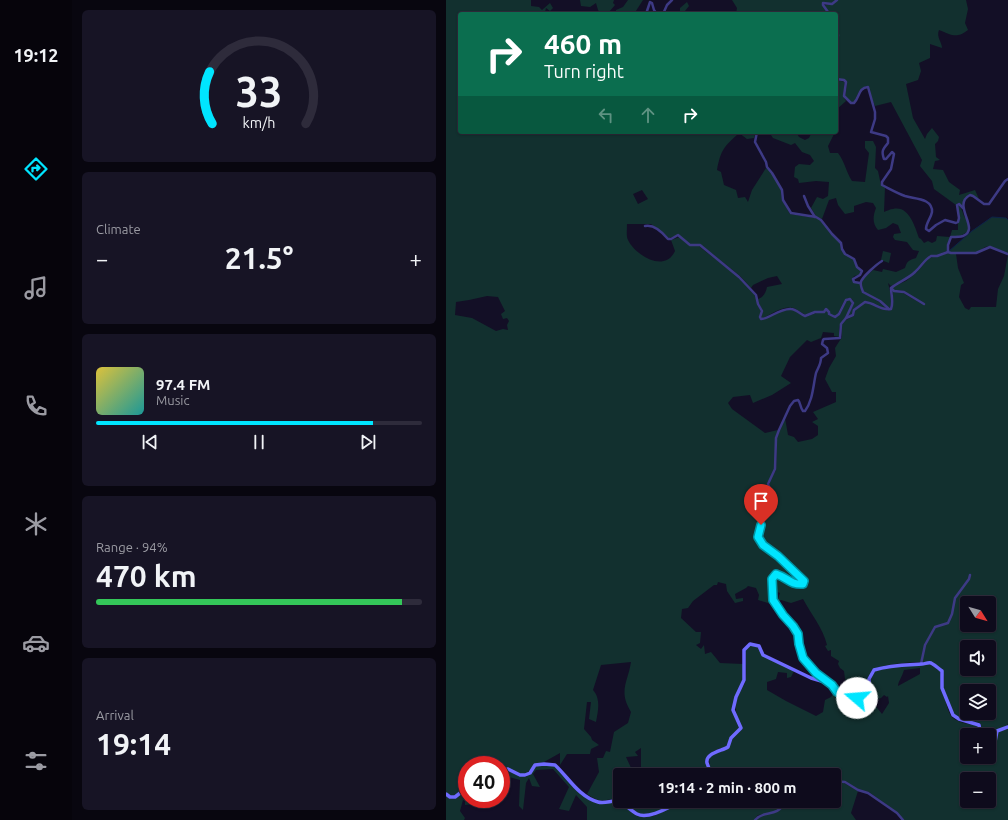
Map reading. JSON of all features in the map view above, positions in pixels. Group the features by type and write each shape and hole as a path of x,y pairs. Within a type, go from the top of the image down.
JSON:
{"street":[{"path":"664,12 667,5 672,0"},
{"path":"828,12 823,3 832,4 837,0"},
{"path":"647,12 650,2 652,3 656,12"},
{"path":"838,79 844,80 846,82 844,96 851,103 857,101 860,90 864,87 868,87 869,89 875,112 875,119 871,132 886,136 888,138 888,143 883,148 882,153 884,159 892,152 894,154 891,169 882,182 882,185 905,196 928,202 932,209 932,213 926,229 927,231 931,230 936,224 945,220 956,223 959,218 957,205 959,204 963,208"},
{"path":"757,134 755,142 766,162 767,167 782,190 783,200 788,211 793,214 816,217 825,223 832,234 841,243 845,254 856,261 857,267 862,271 860,275 855,277 853,280 860,283"},
{"path":"948,252 951,237 964,236 968,233 969,220 965,216 963,208 964,200 970,195 984,204 989,204 1005,180 1008,179"},
{"path":"804,196 806,202 816,217"},
{"path":"645,226 653,226 668,238 673,238 678,235 690,245 700,245 740,277 756,296 762,311 760,319 764,319 775,312 790,308 806,316 815,312 824,312 826,309 829,314 835,317 839,314 846,300 850,299 853,303 846,318 841,324 840,338 823,340 822,344 827,348 828,353 821,358 821,364 816,372 814,389 807,408 803,411 798,400 794,401 790,406 776,438 776,469 768,484 770,489 770,497 766,494 764,495 765,508 760,523 761,526 758,537 763,545 778,556 804,581 803,584 796,584 776,574 772,579 773,600 798,634 803,658 816,673 842,695 862,698 870,694 869,679 874,670 906,664 929,663 937,666 942,671 942,688 951,712 955,718 979,724 980,728"},
{"path":"891,288 917,272 924,262 931,256 937,256 948,252 960,254 976,253 990,247 1008,254"},
{"path":"882,261 876,264 860,283 862,292 880,301 889,310"},
{"path":"891,288 904,292 924,304"},
{"path":"889,310 893,302 891,288"},
{"path":"846,318 853,315 854,310 865,302 884,310 889,310"},
{"path":"921,664 925,645 935,627 948,624 952,614 955,598 969,579 970,575"},
{"path":"709,768 707,758 728,746 731,738 741,728 734,714 734,704 744,680 744,652 750,644 757,645 761,648 763,655 811,678 828,683"},
{"path":"996,736 998,731 1008,727"},
{"path":"510,770 520,775 525,775 530,773 535,765 555,765 578,790 593,800 604,803 613,802"},
{"path":"841,782 845,782 858,790 868,793 897,813 903,820"},
{"path":"446,794 450,797 455,797 458,795"},
{"path":"628,808 638,815 643,816 654,814 667,808"},
{"path":"755,820 758,816 776,813 781,808"}],"green space":[{"path":"446,0 531,0 531,6 539,7 542,10 550,3 553,8 550,11 546,8 545,12 458,12 458,134 738,134 724,149 720,157 717,170 721,172 724,185 736,190 738,198 745,197 748,202 752,190 766,168 772,173 781,190 782,200 790,214 821,220 840,243 841,249 845,254 854,260 857,267 861,271 859,275 854,276 854,282 860,284 862,292 879,302 887,309 865,301 853,310 853,315 847,317 854,303 852,299 848,298 835,317 826,309 824,311 819,311 806,315 790,307 777,310 762,319 761,317 763,311 758,299 762,297 767,287 782,284 777,276 768,278 753,285 751,288 740,276 700,244 692,245 678,235 669,238 651,224 627,224 627,238 632,246 637,252 651,260 665,261 670,258 675,251 671,240 680,237 692,246 699,246 742,280 754,294 761,311 759,317 762,320 785,309 795,311 805,317 819,312 824,313 827,310 829,315 835,318 840,314 847,300 850,300 852,303 847,315 841,323 839,331 840,337 834,336 834,333 823,332 821,338 811,342 807,340 790,357 781,376 791,383 772,395 753,403 750,395 733,397 728,403 732,409 765,433 778,430 775,438 775,469 767,484 769,496 766,493 763,494 765,508 759,523 760,526 757,539 762,546 778,557 803,581 803,583 796,584 790,582 776,574 771,579 771,594 769,601 774,607 768,603 758,600 759,595 756,588 748,586 735,594 736,599 743,598 743,601 735,603 727,591 726,584 718,582 717,585 714,585 693,601 688,608 682,609 681,618 696,632 701,632 700,643 696,645 701,649 704,645 705,654 711,652 720,663 743,664 743,680 735,697 732,710 739,728 730,737 727,746 707,756 706,763 707,768 638,768 641,767 641,748 635,752 638,756 626,757 631,768 613,768 613,799 597,800 587,794 599,772 597,758 603,758 606,751 610,752 614,732 628,723 631,712 627,705 624,692 631,662 601,665 593,690 598,701 596,722 589,719 591,702 587,702 584,729 592,740 599,745 591,749 590,754 567,754 560,765 560,753 544,762 535,764 530,770 522,774 510,770 510,756 458,756 458,792 453,796 446,793","holes":["642,190 648,199 638,204 633,194","487,296 498,297 505,311 501,314 503,319 507,318 509,321 507,325 508,330 503,329 496,331 472,318 455,315 456,302"]},
{"path":"580,0 614,0 613,3 615,5 609,12 600,12 596,3 590,7 581,6"},
{"path":"628,0 643,0 635,12 616,12 616,10 623,7"},
{"path":"732,0 836,0 832,3 822,3 828,12 736,12 737,8"},
{"path":"838,0 966,0 968,9 965,23 968,30 964,33 951,35 939,30 938,35 942,48 930,44 930,58 919,63 921,71 918,80 906,84 913,118 925,139 932,128 939,137 935,144 936,157 940,160 935,161 933,169 943,170 949,182 960,190 959,195 975,190 979,199 970,194 966,196 963,207 958,203 956,205 934,189 932,181 920,166 922,160 891,102 875,106 868,86 861,90 854,102 851,102 845,96 847,85 846,81 838,79 838,12 830,12 826,9 824,5 832,4"},
{"path":"687,2 689,6 685,12 680,12 680,8"},
{"path":"838,80 845,82 843,96 846,101 838,108"},
{"path":"740,134 755,134 754,138 747,139"},
{"path":"770,134 797,134 799,137 805,140 809,138 811,134 834,134 828,146 830,153 838,153 852,181 865,182 869,153 865,148 865,141 873,141 876,147 875,168 878,171 881,185 885,187 884,212 892,209 903,210 910,218 916,228 919,238 924,243 928,241 932,243 936,241 937,236 950,237 947,245 947,251 937,255 930,255 919,268 905,279 891,286 888,283 891,299 890,308 863,291 862,281 873,270 882,272 883,269 896,272 905,268 909,261 916,258 919,251 913,250 907,242 895,240 893,237 894,234 901,233 898,225 893,223 886,228 878,230 874,222 876,208 873,203 866,202 854,206 854,212 845,214 838,205 836,198 829,200 822,219 816,216 811,208 817,197 823,199 828,196 829,182 816,181 799,183 798,179 794,177 795,167 799,164 810,165 814,161 810,155 802,152 795,143 791,145 773,138"},
{"path":"958,205 962,210 964,217 968,221 969,229 964,234 950,237 952,230 958,230"},
{"path":"992,217 1006,218 1008,220 1008,253 990,246 985,247 976,253 952,253 949,251 972,231"},
{"path":"883,251 891,253 889,263 881,260"},
{"path":"948,253 956,254 958,268 964,283 961,285 959,297 965,308 969,310 971,307 996,307 998,289 1004,276 1008,255 1008,723 1007,726 997,730 996,733 996,728 981,728 980,723 968,720 996,720 996,684 960,684 960,718 954,714 943,688 944,677 938,666 922,662 925,645 933,628 923,649 921,662 909,662 873,669 868,678 869,694 861,697 853,696 845,679 844,671 838,664 839,661 831,656 831,650 828,651 825,646 827,645 823,633 803,599 791,603 781,600 777,602 780,593 775,591 772,579 777,575 795,584 804,584 804,579 779,555 763,545 759,539 761,524 766,508 765,495 769,498 770,481 776,470 777,438 785,418 788,435 794,437 798,442 812,439 818,435 818,426 812,422 818,419 813,412 836,402 836,392 832,392 825,379 836,356 835,348 842,337 842,324 854,316 855,310 865,303 884,310 891,310 893,305 893,295 891,290 903,293 922,304 904,291 894,290 892,287 906,281 917,272 929,258"},
{"path":"750,645 758,647 762,655 794,671 791,677 787,678 787,673 778,672 776,679 767,682 767,690 816,716 823,712 825,700 831,697 835,691 838,694 852,699 862,699 871,695 871,679 875,671 906,665 929,664 940,671 946,703 950,714 958,721 978,726 978,728 960,728 960,764 996,764 996,743 998,732 1008,729 1008,820 904,820 898,813 869,792 858,789 845,781 841,781 841,768 710,768 709,759 711,756 724,750 732,738 741,730 737,715 736,702 745,683 745,652","holes":["920,668 920,674 898,686 904,670","884,695 887,697 888,696 889,703 882,714 874,704 876,700"]},
{"path":"536,766 555,766 592,801 613,802 613,808 627,808 637,816 654,816 670,808 780,808 776,813 758,815 754,820 587,820 587,807 576,795 569,811 559,809 569,787 553,769 536,770 533,774 540,787 532,786 529,778 526,783 523,810 519,806 520,780 510,777 510,772 526,777"},
{"path":"841,783 858,791 851,813 856,820 756,820 764,815 781,808 841,808"},
{"path":"446,796 456,798 458,797 458,808 461,808 460,811 465,818 464,820 446,820"},
{"path":"631,808 666,808 648,815 643,815"}],"waterway":[{"path":"949,251 972,231 992,217 1006,218 1008,220"}],"route":[{"path":"761,525 758,539 804,580 803,584 796,584 776,574 772,579 773,600 798,634 803,658 821,679 832,685 837,692 842,695 857,698"}]}
